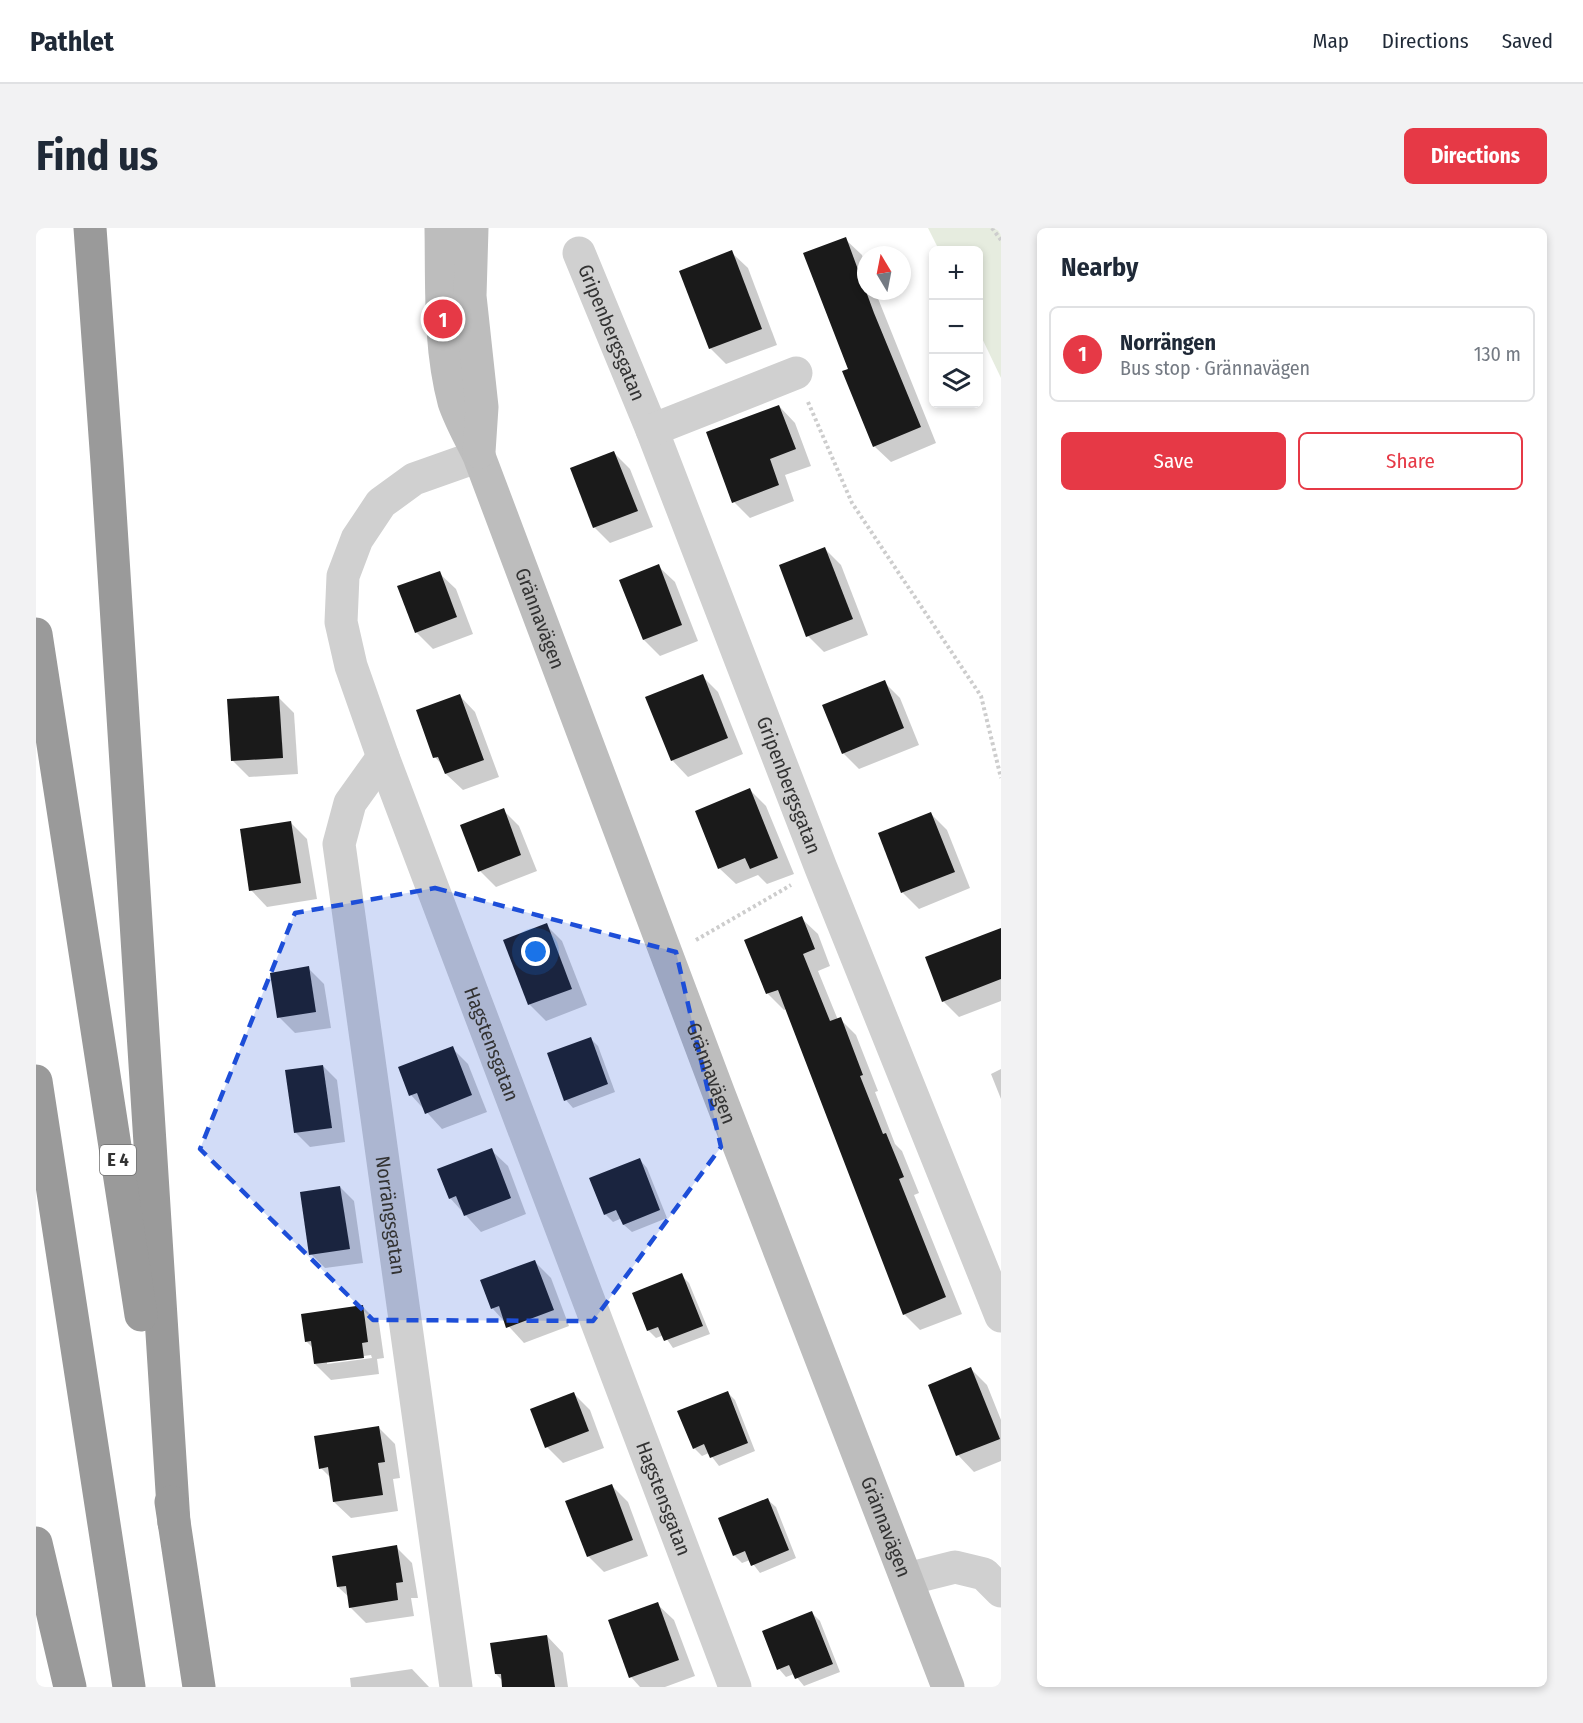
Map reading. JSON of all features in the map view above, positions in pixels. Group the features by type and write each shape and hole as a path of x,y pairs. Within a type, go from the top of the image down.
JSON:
{"highway":[{"path":"90,228 174,1523"},
{"name":"E 4","path":"36,634 199,1687"},
{"path":"36,1081 129,1687"},
{"path":"36,1544 70,1687"}],"main road":[{"name":"Grännavägen","path":"441,228 442,319 455,404 479,456 719,1094 948,1687"},
{"name":"Grännavägen","path":"472,228 470,296 482,407 479,456"}],"street":[{"name":"Gripenbergsgatan","path":"579,253 652,430 821,868 1001,1316"},
{"path":"652,430 796,373"},
{"name":"Hagstensgatan","path":"479,456 414,479 381,503 357,539 343,576 341,622 351,666 383,757 735,1687"},
{"name":"Norrängsgatan","path":"383,757 350,802 339,844 456,1687"},
{"path":"907,1579 955,1567 984,1574 1001,1591"}],"path":[{"path":"992,228 1001,240"},
{"path":"796,373 852,503 981,696 1001,778"},
{"path":"693,941 821,868"}],"highlighted area":[{"path":"435,888 676,952 721,1147 593,1321 373,1320 200,1149 295,913"}],"shaded area":[{"path":"928,228 1001,228 1001,378 983,340 983,246 937,246"}],"building":[{"path":"846,237 857,267 857,300 869,300 921,427 873,447 842,371 848,369 803,253"},
{"path":"732,250 762,329 709,349 679,271"},
{"path":"779,405 796,449 770,459 779,485 732,503 706,432"},
{"path":"614,451 638,511 593,528 570,468"},
{"path":"825,547 853,619 806,637 779,565"},
{"path":"659,564 682,625 643,640 619,580"},
{"path":"440,571 457,617 415,633 397,586"},
{"path":"703,674 728,738 671,761 645,697"},
{"path":"885,680 904,728 842,754 822,705"},
{"path":"460,694 484,760 445,774 438,757 433,758 416,710"},
{"path":"279,696 283,758 231,761 227,699"},
{"path":"750,788 778,858 750,869 745,858 718,869 695,811"},
{"path":"504,808 521,855 478,872 460,825"},
{"path":"931,812 955,872 901,893 878,833"},
{"path":"291,821 301,883 249,891 240,829"},
{"path":"802,916 815,949 803,954 830,1021 841,1017 863,1075 860,1076 883,1134 886,1133 904,1177 899,1179 946,1297 903,1315 778,990 766,994 744,940"},
{"path":"547,923 572,989 528,1005 503,940"},
{"path":"1001,928 1001,979 942,1002 925,957"},
{"path":"309,966 316,1012 277,1018 270,973"},
{"path":"591,1037 608,1084 564,1101 547,1053"},
{"path":"453,1046 472,1095 425,1114 417,1093 409,1096 398,1067"},
{"path":"323,1065 332,1128 294,1133 285,1070"},
{"path":"492,1148 511,1198 464,1216 456,1196 449,1199 437,1169"},
{"path":"640,1158 660,1210 623,1225 616,1210 604,1215 589,1178"},
{"path":"340,1186 350,1249 309,1255 300,1192"},
{"path":"535,1260 554,1310 506,1328 499,1306 491,1309 480,1280"},
{"path":"682,1273 703,1326 664,1341 658,1327 647,1331 632,1293"},
{"path":"363,1305 368,1342 362,1343 364,1358 314,1364 311,1341 305,1342 301,1314"},
{"path":"971,1367 1000,1439 956,1456 928,1385"},
{"path":"728,1391 748,1443 710,1458 704,1444 693,1449 677,1411"},
{"path":"574,1392 589,1431 545,1448 530,1409"},
{"path":"379,1426 385,1462 378,1463 383,1495 333,1502 328,1467 319,1469 314,1436"},
{"path":"612,1484 633,1540 587,1557 565,1501"},
{"path":"768,1498 789,1550 751,1566 745,1551 733,1556 718,1518"},
{"path":"397,1545 403,1582 396,1583 398,1600 349,1608 346,1586 337,1587 332,1556"},
{"path":"658,1602 679,1660 629,1678 608,1620"},
{"path":"812,1611 833,1664 795,1679 789,1665 777,1670 762,1631"},
{"path":"547,1635 555,1687 502,1687 501,1674 495,1674 490,1643"}],"place":[{"name":"Norrängen","path":"443,319"}]}
